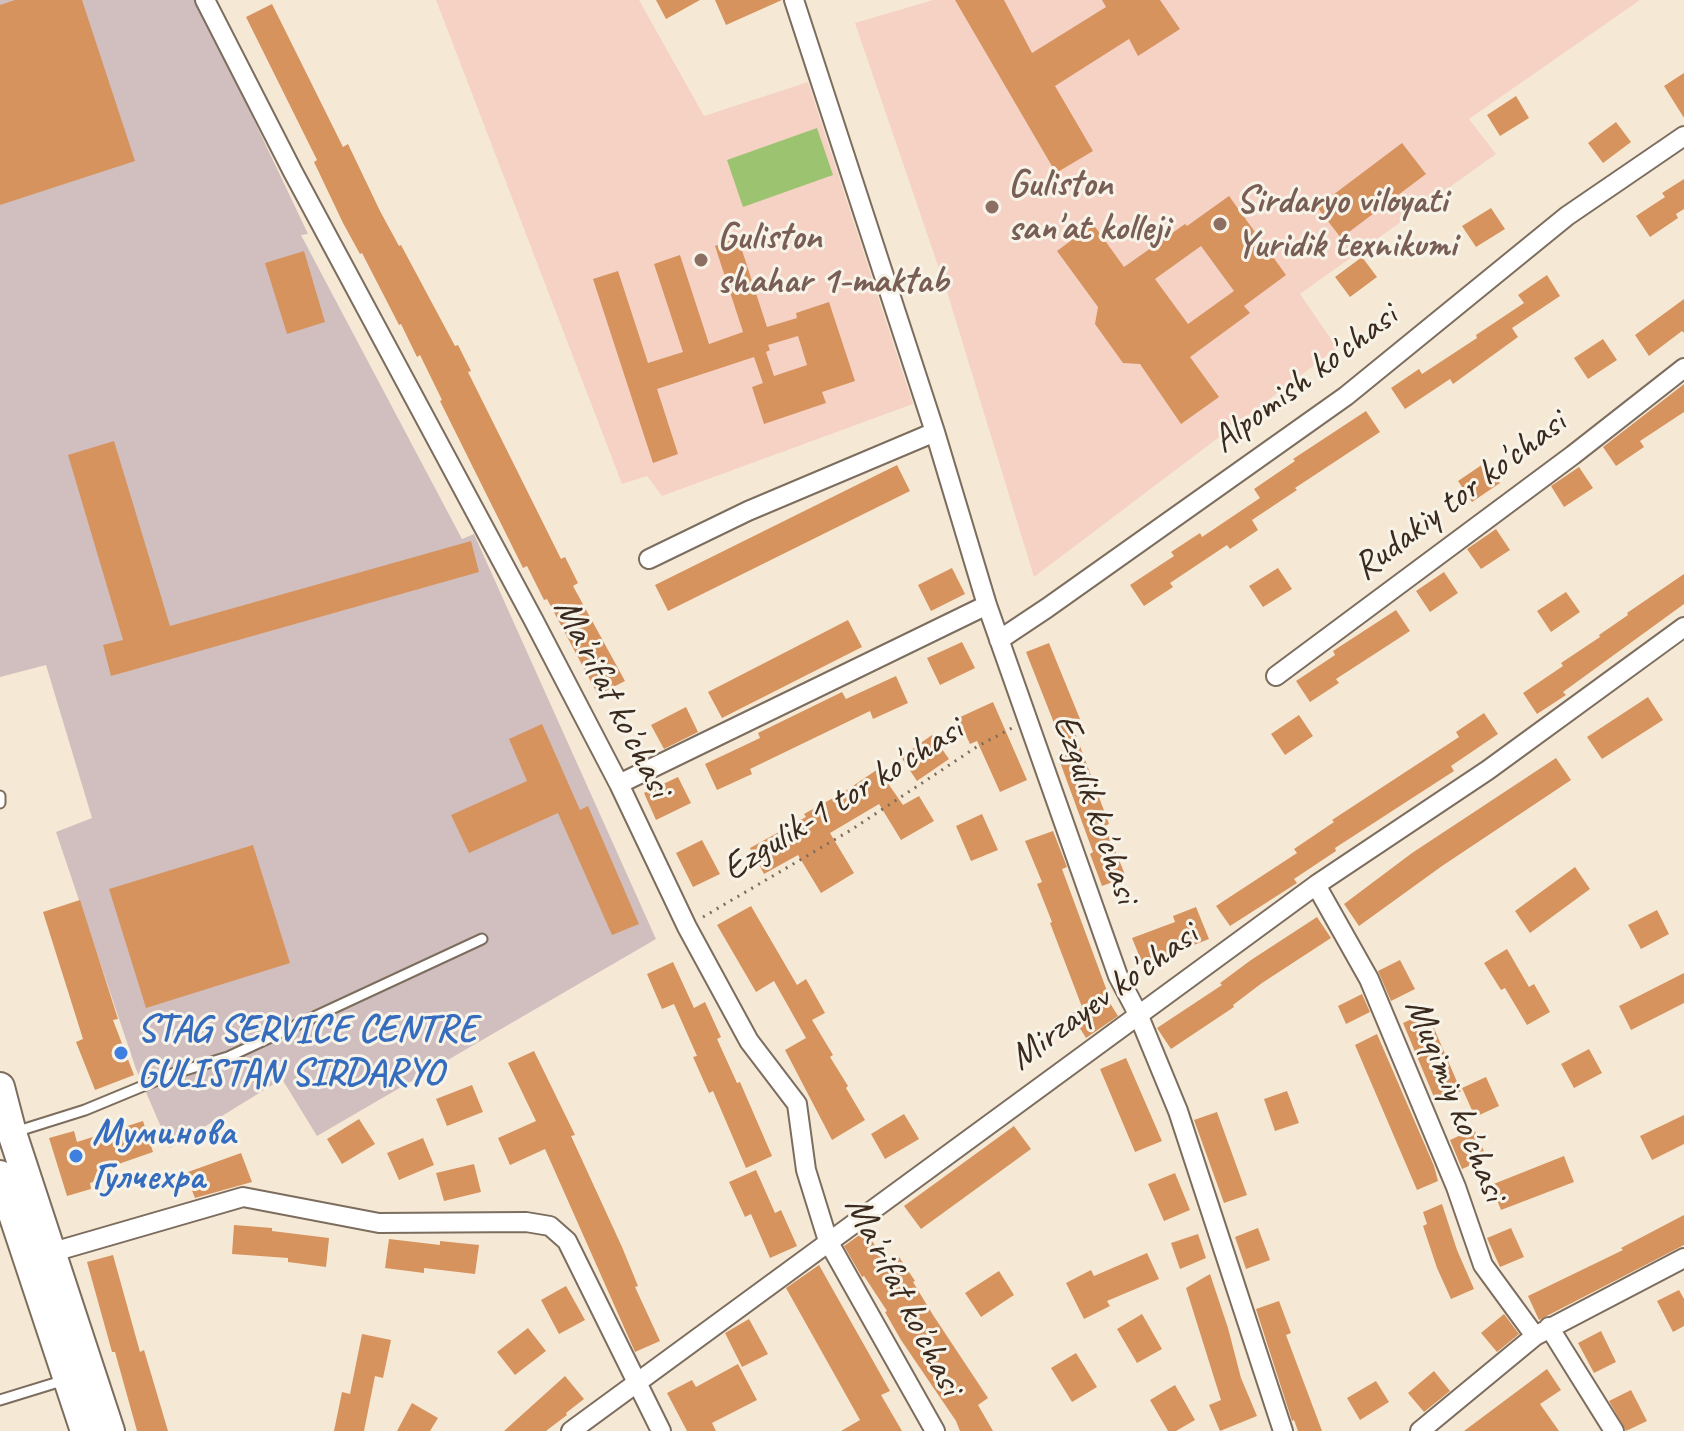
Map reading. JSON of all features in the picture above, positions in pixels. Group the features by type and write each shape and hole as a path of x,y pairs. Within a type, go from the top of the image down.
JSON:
{"main road":[{"path":"0,1087 12,1133 110,1431"},
{"path":"0,1175 85,1431"}],"street":[{"name":"Ma'rifat ko'chasi","path":"205,0 300,186 619,784 687,927 749,1041 797,1104 806,1170 828,1241 935,1431"},
{"name":"Ezgulik ko'chasi","path":"794,0 935,432 987,605 1118,976 1138,1014 1178,1111 1283,1431"},
{"name":"Alpomish ko'chasi","path":"999,640 1346,396 1567,216 1684,136"},
{"name":"Rudakiy tor ko'chasi","path":"1276,676 1573,455 1684,368"},
{"path":"649,559 748,511 935,432"},
{"path":"619,784 987,605"},
{"name":"Mirzayev ko'chasi","path":"571,1431 1316,885 1488,770 1684,627"},
{"name":"Muqimiy ko'chasi","path":"1316,885 1369,979 1456,1187 1483,1265 1542,1332 1614,1431"},
{"path":"53,1252 243,1197 379,1223 526,1222 550,1226 567,1241 661,1431"},
{"path":"1420,1431 1542,1332 1683,1259"}],"lane":[{"path":"0,796 0,803"},
{"path":"12,1133 85,1110 172,1074 228,1057 482,939"},
{"path":"0,1400 68,1379"}],"path":[{"name":"Ezgulik-1 tor ko'chasi","path":"687,927 851,830 978,746 1028,720"}],"shaded area":[{"path":"0,0 197,0 308,234 301,235 462,539 474,534 656,939 317,1136 282,1079 170,1148 136,1069 56,832 92,818 46,665 0,677"},
{"name":"Guliston shahar 1-maktab","path":"436,0 639,0 704,116 808,82 913,404 662,496 647,476 622,484"},
{"name":"Sirdaryo viloyati Yuridik texnikumi","path":"933,0 1640,0 1469,119 1496,154 1300,294 1337,348 1034,577 948,295 855,23"}],"green space":[{"path":"817,128 833,175 743,207 727,160"}],"building":[{"path":"15,0 82,0 135,161 0,205 0,5"},
{"path":"656,0 700,0 666,19"},
{"path":"715,0 782,0 726,25"},
{"path":"955,0 1004,0 1032,53 1106,7 1102,0 1160,0 1180,29 1138,56 1129,39 1055,86 1093,151 1056,173"},
{"path":"272,4 343,147 348,144 399,246 455,346 458,345 471,371 468,372 561,559 565,557 578,583 573,586 625,681 598,695 547,599 544,600 527,566 523,568 420,355 417,357 360,254 314,162 317,160 246,17"},
{"path":"1684,73 1684,118 1664,86"},
{"path":"1516,96 1529,118 1500,136 1487,115"},
{"path":"1616,122 1631,142 1603,163 1588,143"},
{"path":"1402,143 1426,174 1341,238 1317,207"},
{"path":"1684,179 1684,209 1676,214 1678,218 1650,237 1636,216 1665,197 1662,193"},
{"path":"1229,196 1286,275 1244,306 1250,313 1190,357 1219,397 1181,424 1140,364 1123,363 1095,324 1098,307 1057,251 1093,224 1124,267 1185,224 1187,226","holes":["1201,246 1234,291 1188,324 1155,279"]},
{"path":"1491,208 1505,229 1476,247 1462,226"},
{"path":"738,238 767,327 797,318 796,313 829,302 855,381 822,392 826,403 764,424 752,387 763,383 754,357 657,389 678,454 653,463 593,279 618,271 648,363 683,352 654,264 680,255 709,344 743,332 715,246","holes":["798,336 807,365 774,376 766,352 770,350 768,345"]},
{"path":"304,251 325,322 287,334 265,263"},
{"path":"1362,257 1377,277 1350,297 1335,277"},
{"path":"1547,275 1560,296 1512,328 1518,337 1453,384 1450,379 1405,409 1391,388 1419,369 1422,374 1477,338 1476,335 1524,303 1518,295"},
{"path":"1684,299 1684,333 1682,331 1649,356 1635,335"},
{"path":"1603,339 1617,360 1588,379 1574,358"},
{"path":"1684,384 1684,412 1640,441 1644,447 1616,466 1603,447"},
{"path":"1366,411 1380,432 1252,520 1258,530 1230,549 1227,545 1170,583 1173,587 1144,606 1130,585 1174,556 1171,552 1200,533 1202,537 1260,498 1254,489"},
{"path":"114,441 170,626 471,541 479,572 111,676 103,645 123,640 68,455"},
{"path":"1486,462 1500,483 1472,502 1458,481"},
{"path":"897,465 910,491 668,611 655,585"},
{"path":"1579,467 1593,488 1564,507 1551,486"},
{"path":"1496,529 1510,550 1481,569 1467,549"},
{"path":"952,568 965,594 931,611 918,585"},
{"path":"1278,568 1292,589 1263,607 1249,586"},
{"path":"1444,572 1458,593 1430,612 1416,591"},
{"path":"1684,574 1684,604 1537,714 1523,693 1563,666 1561,663 1600,637 1627,613"},
{"path":"1566,592 1580,612 1551,632 1537,611"},
{"path":"1396,610 1410,631 1336,679 1339,683 1310,702 1296,681 1335,655 1333,651"},
{"path":"848,620 862,647 722,718 708,692"},
{"path":"962,642 975,668 940,685 927,658"},
{"path":"1049,643 1080,719 1071,722 1109,824 1105,826 1126,877 1102,886 1090,854 1093,852 1057,754 1065,751 1026,652"},
{"path":"896,676 908,703 873,719 870,711 750,769 752,774 717,790 705,764 760,738 758,733 842,692 846,699"},
{"path":"1648,697 1663,720 1602,759 1587,737"},
{"path":"993,702 1027,780 1000,792 977,741 970,744 958,718"},
{"path":"686,707 698,732 664,749 651,725"},
{"path":"1484,713 1498,734 1451,766 1454,771 1335,848 1336,851 1294,879 1297,883 1230,926 1216,906 1297,853 1294,849 1334,822 1332,820 1459,737 1456,732"},
{"path":"1299,715 1313,736 1285,755 1271,734"},
{"path":"542,724 580,810 588,806 639,924 612,935 558,813 469,853 451,815 527,781 509,739"},
{"path":"932,735 949,759 917,781 901,757"},
{"path":"1556,758 1571,780 1359,926 1344,904 1412,853"},
{"path":"878,769 903,805 919,796 934,821 901,840 879,804 830,833 854,873 821,893 798,855 764,874 750,848 806,817 804,814"},
{"path":"678,777 691,803 656,820 644,793"},
{"path":"982,814 998,850 971,861 956,826"},
{"path":"1053,831 1067,867 1062,869 1107,991 1103,992 1118,1016 1086,1038 1071,1014 1082,1007 1050,923 1037,884 1042,882 1025,841"},
{"path":"702,840 720,874 693,887 676,853"},
{"path":"253,845 290,963 146,1008 109,889"},
{"path":"1575,867 1590,889 1530,933 1515,911"},
{"path":"80,900 118,1019 113,1020 134,1075 95,1090 76,1042 83,1039 43,912"},
{"path":"751,906 797,985 806,979 825,1013 812,1020 865,1120 832,1140 785,1050 806,1038 774,981 756,992 717,925"},
{"path":"1196,907 1209,939 1166,956 1168,961 1145,970 1132,938 1175,922 1173,916"},
{"path":"1657,910 1669,934 1641,949 1628,925"},
{"path":"1317,917 1331,938 1171,1049 1157,1028"},
{"path":"1507,949 1529,987 1534,984 1550,1012 1527,1025 1505,988 1501,990 1484,963"},
{"path":"1400,960 1415,989 1391,1001 1378,971"},
{"path":"673,962 694,1008 705,1002 721,1037 717,1039 737,1083 740,1082 772,1156 746,1168 713,1091 709,1093 693,1057 697,1056 674,1004 662,1009 647,974"},
{"path":"1684,973 1684,1003 1631,1030 1619,1006"},
{"path":"1362,994 1370,1012 1346,1024 1338,1006"},
{"path":"1427,1012 1461,1091 1436,1102 1403,1023"},
{"path":"1377,1034 1438,1181 1417,1190 1355,1045"},
{"path":"1589,1049 1602,1073 1574,1088 1561,1064"},
{"path":"534,1051 575,1135 571,1136 622,1247 638,1286 635,1287 660,1341 635,1352 545,1149 510,1165 498,1138 536,1121 508,1063"},
{"path":"1126,1058 1162,1141 1135,1152 1100,1069"},
{"path":"1486,1077 1499,1106 1475,1117 1462,1088"},
{"path":"472,1085 483,1112 447,1126 436,1099"},
{"path":"1287,1091 1299,1123 1275,1131 1264,1099"},
{"path":"1217,1112 1247,1195 1224,1203 1194,1120"},
{"path":"904,1114 919,1139 885,1159 871,1134"},
{"path":"1684,1115 1684,1144 1652,1160 1640,1136"},
{"path":"359,1119 375,1144 342,1164 327,1139"},
{"path":"143,1121 153,1152 110,1167 113,1176 90,1183 91,1189 67,1196 49,1138 74,1131 77,1142"},
{"path":"1014,1126 1031,1149 921,1229 904,1206"},
{"path":"1474,1129 1487,1158 1462,1169 1450,1140"},
{"path":"423,1138 434,1165 399,1180 387,1153"},
{"path":"241,1153 252,1182 195,1198 185,1173"},
{"path":"1564,1156 1574,1182 1501,1210 1491,1185"},
{"path":"474,1164 481,1192 444,1201 436,1173"},
{"path":"756,1170 775,1213 781,1210 797,1246 770,1258 751,1214 745,1217 729,1182"},
{"path":"1175,1173 1190,1210 1164,1221 1148,1184"},
{"path":"1442,1204 1474,1289 1451,1299 1423,1226 1427,1224 1423,1212"},
{"path":"1684,1215 1684,1245 1539,1320 1528,1296 1623,1250 1621,1248"},
{"path":"234,1225 329,1238 326,1267 288,1262 288,1258 232,1254"},
{"path":"1258,1228 1270,1260 1246,1269 1235,1237"},
{"path":"1511,1228 1524,1257 1500,1267 1487,1238"},
{"path":"865,1231 888,1264 899,1257 915,1281 933,1315 988,1398 978,1405 993,1431 960,1431 901,1340 887,1311 844,1246"},
{"path":"1198,1234 1206,1258 1180,1269 1171,1243"},
{"path":"389,1239 440,1245 440,1241 479,1245 475,1274 424,1268 424,1273 385,1268"},
{"path":"1147,1253 1159,1279 1107,1301 1110,1306 1084,1319 1066,1283 1091,1270 1094,1276"},
{"path":"113,1255 140,1352 144,1350 168,1431 137,1431 115,1352 112,1352 87,1262"},
{"path":"819,1265 890,1391 881,1395 902,1431 841,1431 860,1420 786,1288"},
{"path":"999,1271 1014,1295 981,1317 965,1293"},
{"path":"1210,1274 1241,1378 1257,1416 1220,1431 1209,1405 1221,1400 1186,1288"},
{"path":"566,1286 585,1320 559,1334 541,1300"},
{"path":"1679,1290 1684,1299 1684,1326 1673,1332 1657,1301"},
{"path":"1279,1301 1291,1333 1286,1335 1322,1431 1298,1431 1292,1421 1256,1309"},
{"path":"1142,1314 1162,1349 1137,1363 1117,1329"},
{"path":"1504,1314 1519,1334 1497,1352 1481,1333"},
{"path":"749,1319 768,1354 742,1367 725,1333"},
{"path":"528,1328 546,1351 515,1375 497,1352"},
{"path":"1601,1331 1616,1362 1594,1373 1578,1343"},
{"path":"362,1334 391,1340 383,1378 375,1376 364,1431 334,1431 342,1392 350,1394"},
{"path":"1076,1353 1097,1387 1072,1402 1051,1368"},
{"path":"738,1364 757,1400 712,1423 716,1431 687,1431 667,1393 692,1380 696,1387"},
{"path":"1547,1369 1561,1390 1540,1404 1559,1431 1464,1431"},
{"path":"1434,1371 1450,1391 1424,1412 1408,1393"},
{"path":"565,1376 584,1399 567,1415 546,1431 504,1431"},
{"path":"1376,1381 1389,1402 1360,1420 1347,1398"},
{"path":"1175,1385 1195,1420 1176,1431 1168,1431 1150,1400"},
{"path":"1631,1390 1647,1421 1626,1431 1609,1401"},
{"path":"412,1403 438,1418 430,1431 397,1431"}],"place":[{"name":"Guliston san'at kolleji","path":"992,207"},
{"name":"Sirdaryo viloyati Yuridik texnikumi","path":"1220,224"},
{"name":"Guliston shahar 1-maktab","path":"701,260"},
{"name":"STAG SERVICE CENTRE GULISTAN SIRDARYO","path":"121,1053"},
{"name":"Муминова Гулчехра","path":"76,1156"}]}
